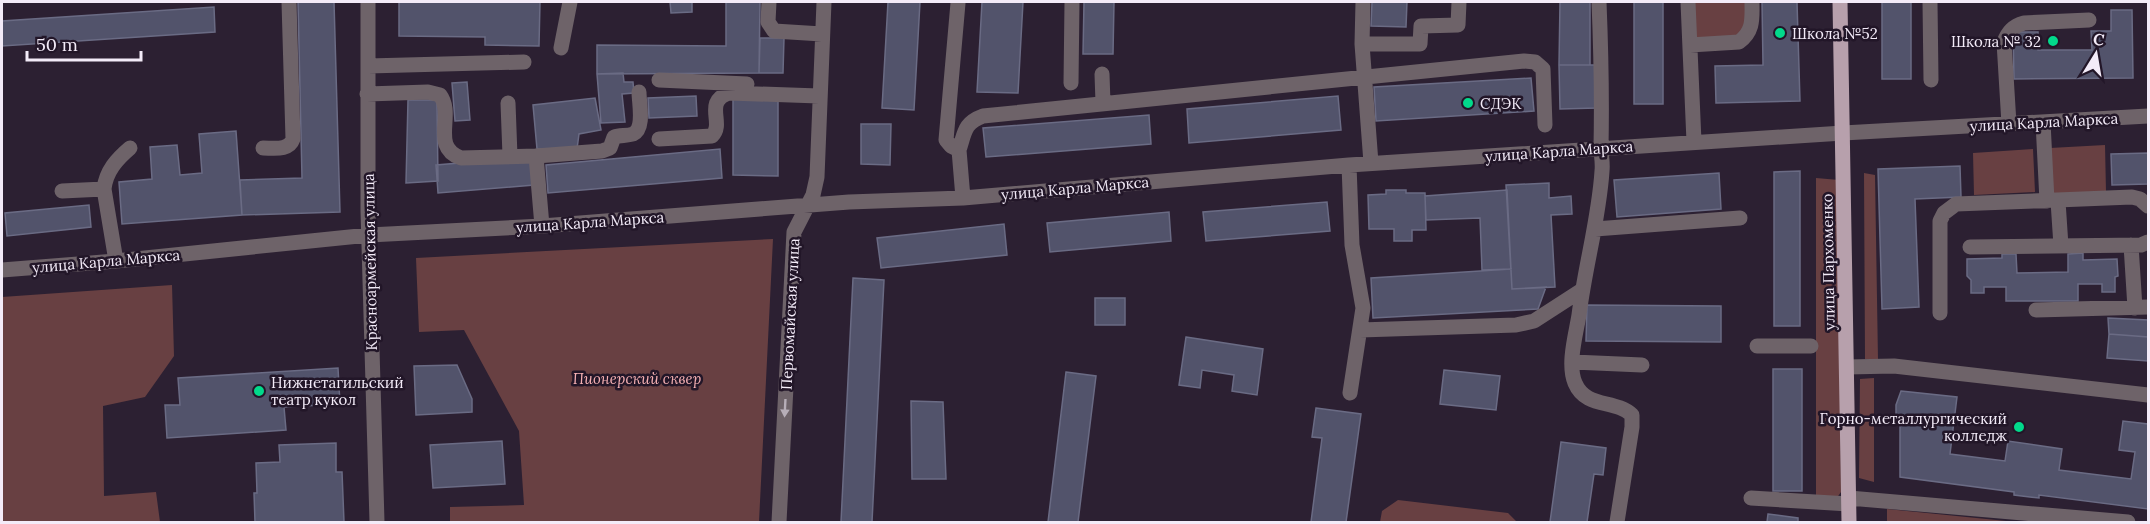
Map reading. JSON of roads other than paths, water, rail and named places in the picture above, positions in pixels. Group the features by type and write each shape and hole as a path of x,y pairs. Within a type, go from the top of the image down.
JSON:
{"main road":[{"name":"улица Пархоменко","path":"1840,2 1849,522"}],"street":[{"path":"263,148 287,147 292,144 293,139 289,2"},
{"name":"Красноармейская улица","path":"368,2 369,235 377,522"},
{"path":"561,48 570,2"},
{"path":"769,2 768,22 774,32 822,34"},
{"name":"Первомайская улица","path":"779,522 794,232 813,195 817,177 824,2"},
{"path":"1071,83 1072,2"},
{"path":"1363,2 1362,44 1371,163"},
{"path":"1362,44 1420,44 1421,26 1458,25 1459,2"},
{"path":"1599,2 1603,121 1602,170 1595,229 1582,290 1573,362 1574,381 1581,393 1599,403 1625,408 1632,415 1617,522"},
{"path":"1688,2 1694,142"},
{"path":"1690,45 1739,42 1749,33 1752,24 1752,2"},
{"path":"1930,2 1931,80"},
{"path":"958,3 946,140 959,150"},
{"path":"2009,124 2004,42 2006,36 2016,26 2024,23 2089,20"},
{"path":"963,198 959,150 966,128 972,120 983,116 1524,61 1535,62 1543,69 1545,125"},
{"path":"368,66 524,62"},
{"path":"1102,74 1103,103"},
{"path":"659,80 819,91"},
{"path":"659,139 712,136 717,130 716,105 720,97 729,93 819,91"},
{"path":"368,94 435,93 443,99 447,148 453,156 460,158 602,152 610,147 614,137 638,131 639,92"},
{"path":"508,103 510,156"},
{"name":"улица Карла Маркса","path":"2,270 116,261 369,235 963,198 1371,163 2148,116"},
{"path":"2043,122 2061,246"},
{"path":"116,261 104,189 111,167 130,148"},
{"path":"536,156 542,226"},
{"path":"1349,165 1352,245 1363,308 1350,393"},
{"path":"62,191 104,189"},
{"path":"1940,313 1940,221 1944,213 1956,204 2132,197 2140,199 2148,206"},
{"path":"1595,229 1740,218"},
{"path":"1970,247 2141,245 2148,242"},
{"path":"2037,310 2142,307 2131,245"},
{"path":"1360,330 1516,325 1534,321 1582,290"},
{"path":"1757,346 1811,346"},
{"path":"1573,362 1642,365"},
{"path":"1847,367 1894,366 2148,395"},
{"path":"1751,498 1849,501 2128,522"}],"place":[{"name":"Школа №52","path":"1780,33"},
{"name":"Школа № 32","path":"2053,41"},
{"name":"СДЭК","path":"1468,103"},
{"name":"Нижнетагильский театр кукол","path":"259,391"},
{"name":"Горно-металлургический колледж","path":"2019,427"}],"park label":[{"name":"Пионерский сквер","path":"637,378"}]}
